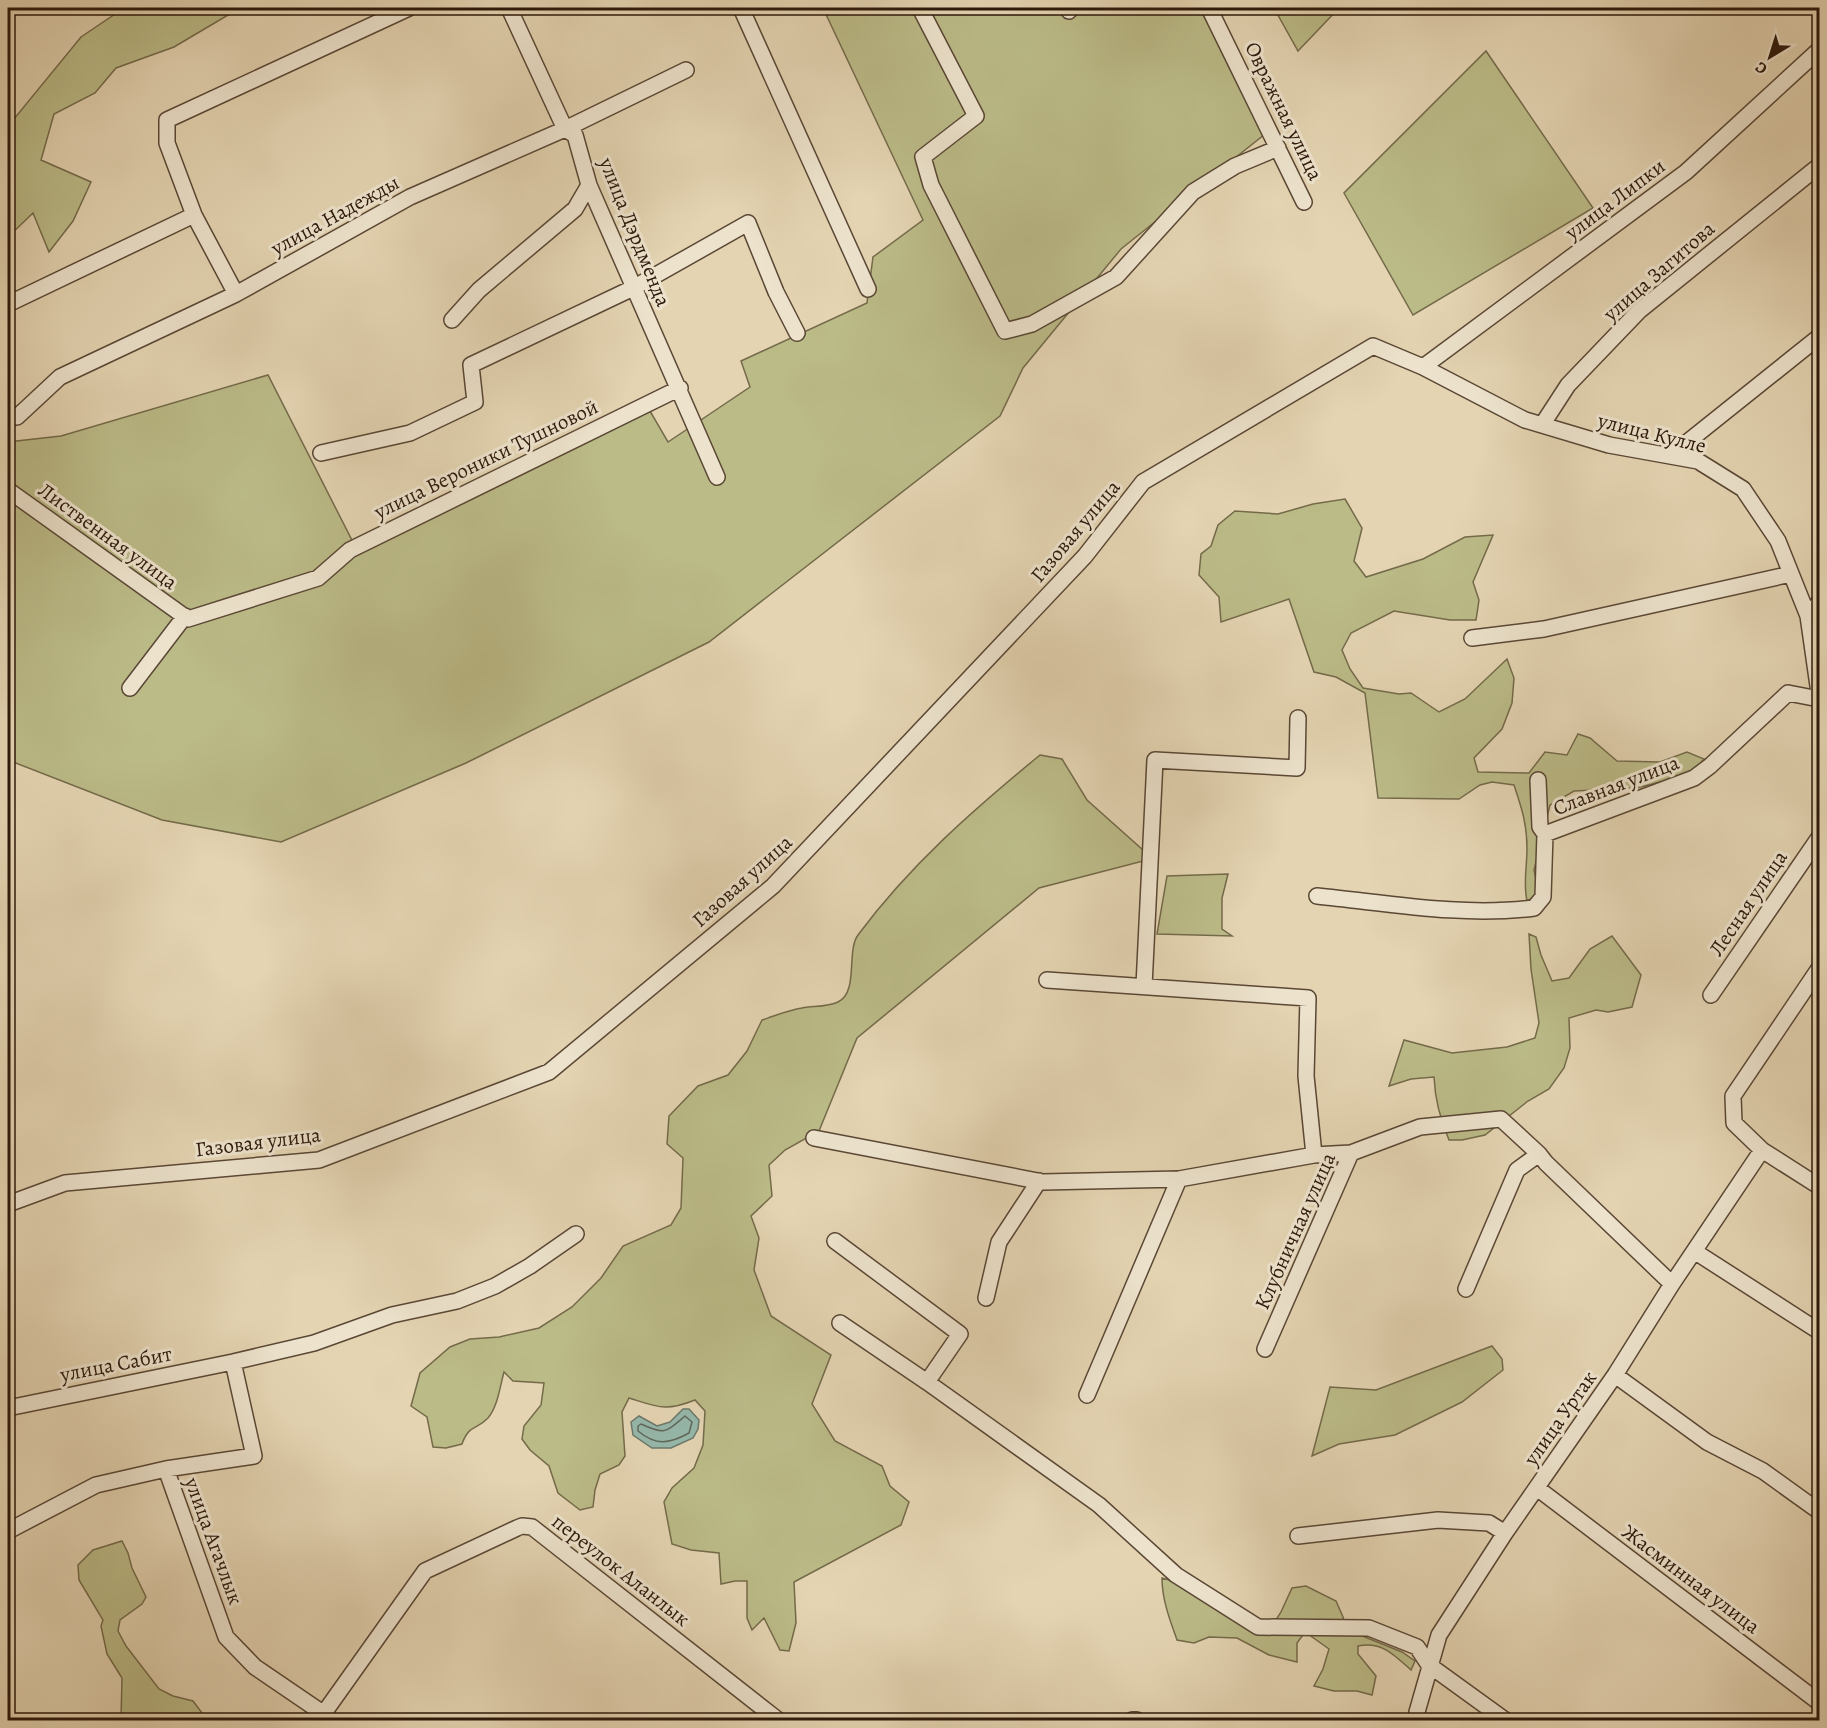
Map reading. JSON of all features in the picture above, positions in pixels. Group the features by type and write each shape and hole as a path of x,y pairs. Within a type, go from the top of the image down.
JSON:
{"street":[{"path":"236,294 194,215 167,143 167,120 409,8"},
{"name":"улица Дэрдменда","path":"509,8 565,129 575,135 589,185 633,288 680,388 717,477"},
{"path":"741,8 868,289"},
{"path":"920,8 976,116 923,157 931,185 1005,331 1032,324 1116,277 1193,192 1235,166 1278,148"},
{"name":"Овражная улица","path":"1209,8 1304,202"},
{"name":"улица Липки","path":"1423,368 1686,171 1820,49"},
{"name":"улица Надежды","path":"17,417 60,377 236,294 410,197 565,129 686,69"},
{"name":"улица Загитова","path":"1542,425 1568,385 1639,311 1820,165"},
{"path":"452,320 479,290 575,209 589,185"},
{"path":"8,304 194,215"},
{"path":"321,453 410,433 475,402 471,365 633,288 748,224 776,292 797,333"},
{"path":"1670,456 1820,336"},
{"name":"улица Кулле","path":"1373,346 1423,368 1525,420 1609,445 1698,461 1743,489 1778,541 1808,616 1819,700"},
{"name":"Газовая улица","path":"8,1204 65,1183 319,1160 549,1072 773,886 1085,556 1143,482 1373,346"},
{"name":"улица Вероники Тушновой","path":"318,578 350,550 680,388"},
{"name":"Лиственная улица","path":"8,489 188,619 318,578"},
{"path":"1472,638 1544,629 1791,574"},
{"path":"1808,616 1820,601"},
{"name":"Лиственная улица","path":"130,688 184,616"},
{"name":"Славная улица","path":"1317,896 1442,909 1534,908 1543,897 1545,834 1694,778 1710,766 1788,693 1819,700"},
{"path":"1144,986 1155,760 1298,768 1298,718"},
{"path":"1538,780 1540,827 1545,834"},
{"name":"Лесная улица","path":"1711,995 1820,836"},
{"path":"1820,967 1733,1096 1734,1123 1762,1150 1820,1187"},
{"path":"1047,980 1308,998 1306,1076 1314,1155"},
{"name":"Клубничная улица","path":"1265,1349 1351,1153 1420,1127 1502,1119 1672,1284"},
{"path":"814,1138 1039,1181 1179,1179 1314,1155 1351,1153"},
{"name":"улица Уртак","path":"1417,1720 1429,1665 1439,1635 1505,1533 1616,1375 1672,1284 1762,1150"},
{"path":"1466,1290 1517,1170 1539,1154"},
{"path":"1087,1395 1179,1179"},
{"path":"986,1298 999,1242 1039,1181"},
{"name":"улица Сабит","path":"8,1408 314,1343 392,1315 457,1301 495,1286 530,1266 576,1234"},
{"path":"835,1241 960,1334 927,1382"},
{"path":"1694,1251 1820,1332"},
{"path":"840,1323 1099,1505 1176,1575 1258,1627 1369,1628 1417,1647 1429,1665 1505,1720"},
{"path":"166,1469 254,1456 233,1362"},
{"path":"1616,1375 1707,1442 1763,1471 1820,1512"},
{"name":"улица Агачлык","path":"8,1531 96,1485 166,1469 226,1637 255,1667 321,1717"},
{"name":"Жасминная улица","path":"1536,1488 1820,1703"},
{"path":"1298,1536 1438,1520 1489,1523 1505,1533"},
{"name":"переулок Аланлык","path":"321,1717 425,1571 517,1528 527,1526 532,1527 778,1720"},
{"path":"1132,1720 1137,1720"}],"green space":[{"path":"124,8 240,8 174,47 116,68 95,93 54,114 41,160 91,182 73,221 49,252 33,213 8,237 8,122 14,119 81,37"},
{"path":"823,8 1203,8 1265,134 1121,249 1023,368 1000,416 709,642 466,763 281,842 162,820 8,760 8,442 61,436 268,375 359,554 650,411 668,442 750,387 741,361 867,303 873,257 923,220"},
{"path":"1274,8 1339,8 1298,51"},
{"path":"1486,51 1593,208 1413,315 1344,193"},
{"path":"1345,499 1362,528 1354,561 1366,577 1423,559 1465,537 1493,535 1473,582 1479,600 1476,620 1450,620 1394,611 1351,633 1342,650 1350,669 1363,688 1399,694 1411,693 1439,712 1465,699 1507,659 1514,678 1512,703 1502,729 1474,758 1478,772 1529,773 1545,752 1567,755 1578,734 1590,738 1617,761 1660,762 1687,752 1704,759 1692,774 1637,788 1574,791 1550,805 1534,870 1539,895 1527,901 1525,888 1526,832 1522,809 1514,785 1492,782 1480,785 1459,799 1378,798 1365,693 1336,677 1314,672 1289,599 1221,622 1219,597 1199,575 1201,554 1211,546 1218,525 1235,511 1278,514 1313,504"},
{"path":"1040,755 1062,759 1087,800 1144,851 1147,860 1039,888 857,1038 819,1131 785,1150 769,1165 772,1196 751,1216 759,1238 754,1270 771,1316 831,1355 812,1404 835,1441 882,1466 890,1486 909,1502 901,1525 794,1582 796,1623 789,1651 780,1650 764,1618 752,1630 747,1618 747,1581 721,1584 719,1553 691,1550 672,1544 664,1502 672,1488 694,1468 703,1445 705,1411 695,1400 676,1406 662,1407 629,1398 622,1412 625,1456 619,1465 600,1474 593,1507 580,1510 558,1493 549,1466 530,1450 522,1439 524,1426 541,1405 544,1383 513,1381 504,1372 496,1402 488,1418 467,1433 462,1444 446,1448 433,1447 427,1417 411,1406 420,1373 450,1347 470,1339 499,1337 539,1328 572,1307 601,1278 623,1246 671,1225 681,1208 683,1158 667,1144 669,1116 698,1086 728,1075 747,1051 762,1020 797,1009 834,1004 844,997 850,981 855,942 878,909 943,839"},
{"path":"1228,874 1222,898 1222,929 1232,936 1157,934 1167,876"},
{"path":"1529,934 1536,937 1552,981 1569,978 1590,949 1612,936 1641,975 1632,1007 1608,1012 1596,1010 1569,1018 1570,1048 1564,1068 1549,1089 1528,1101 1485,1135 1449,1140 1438,1109 1434,1077 1411,1079 1389,1086 1404,1040 1452,1053 1507,1047 1535,1038 1539,1023 1531,969"},
{"path":"1492,1346 1502,1359 1503,1370 1462,1402 1395,1435 1339,1444 1312,1456 1330,1387 1376,1390"},
{"path":"122,1541 146,1597 142,1604 120,1620 118,1631 126,1646 159,1689 173,1696 193,1701 202,1713 201,1720 121,1720 122,1678 107,1654 101,1626 103,1620 79,1580 78,1565 93,1550"},
{"path":"1162,1578 1194,1587 1269,1631 1292,1588 1306,1586 1336,1601 1345,1629 1402,1652 1415,1661 1411,1670 1381,1647 1358,1646 1358,1654 1376,1676 1372,1695 1357,1691 1334,1691 1314,1686 1323,1669 1329,1649 1305,1632 1297,1643 1297,1662 1269,1655 1237,1638 1209,1637 1194,1643 1177,1640 1165,1602"}],"water":[{"path":"683,1409 689,1409 699,1420 698,1429 693,1438 671,1448 652,1448 633,1435 631,1422 639,1416 657,1426 670,1422"}]}
